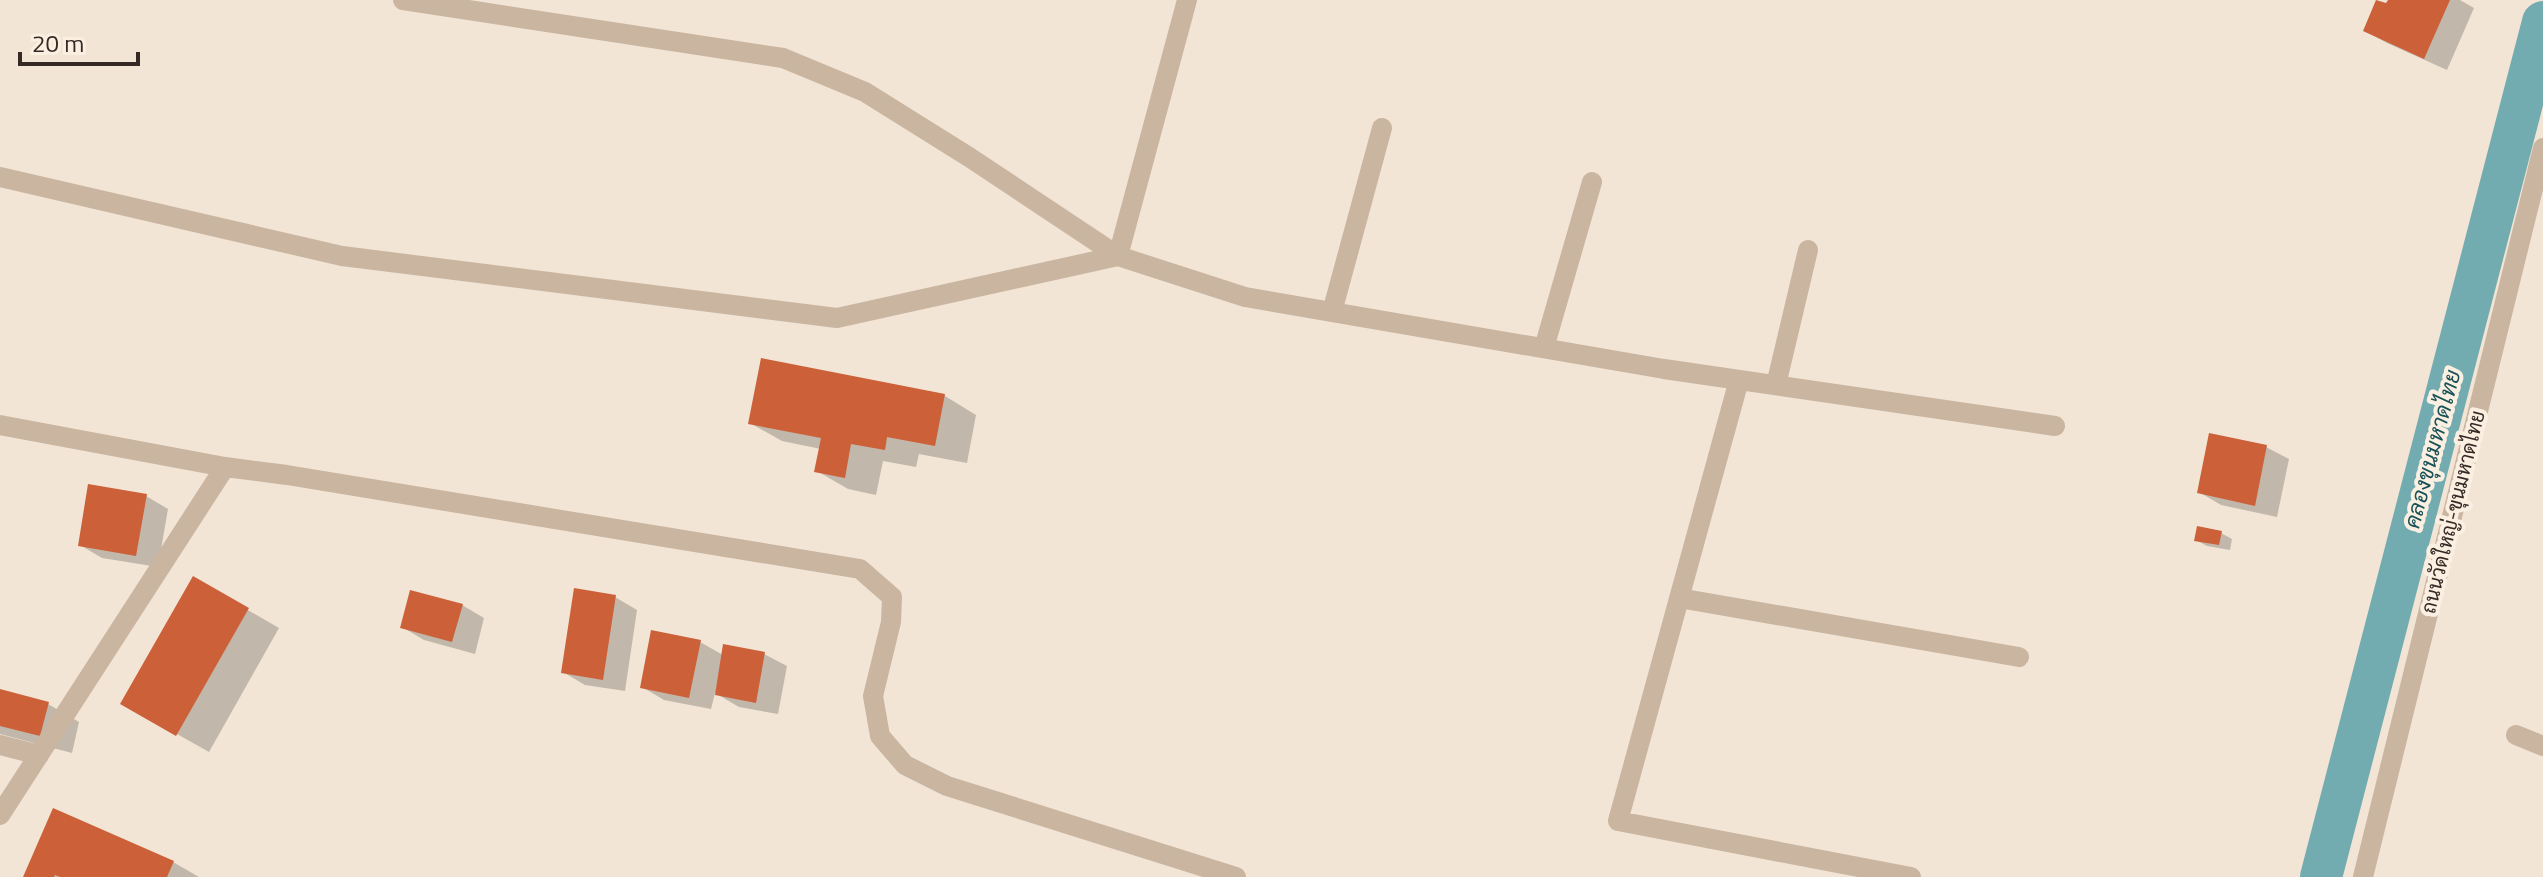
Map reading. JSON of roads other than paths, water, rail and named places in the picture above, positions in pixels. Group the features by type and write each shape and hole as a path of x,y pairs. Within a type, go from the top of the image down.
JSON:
{"street":[{"path":"403,0 783,58 865,92 1118,256 1245,297 1739,380 2055,426"},
{"path":"1118,256 1187,0"},
{"path":"1332,312 1382,128"},
{"name":"ถนนวัดใหญ่-ขุนมหาดไทย","path":"2363,877 2543,148"},
{"path":"0,177 342,256 837,318 1118,256"},
{"path":"1544,348 1592,182"},
{"path":"1776,385 1808,250"},
{"path":"1739,380 1618,821 1911,877"},
{"path":"0,425 225,467 303,477 860,569 892,597 891,622 873,696 880,736 905,765 947,786 1236,877"},
{"path":"0,815 225,467"},
{"path":"1679,598 2019,657"},
{"path":"2516,735 2543,746"},
{"path":"0,745 39,755"}],"waterway":[{"name":"คลองขุนมหาดไทย","path":"2321,877 2543,22"}]}
